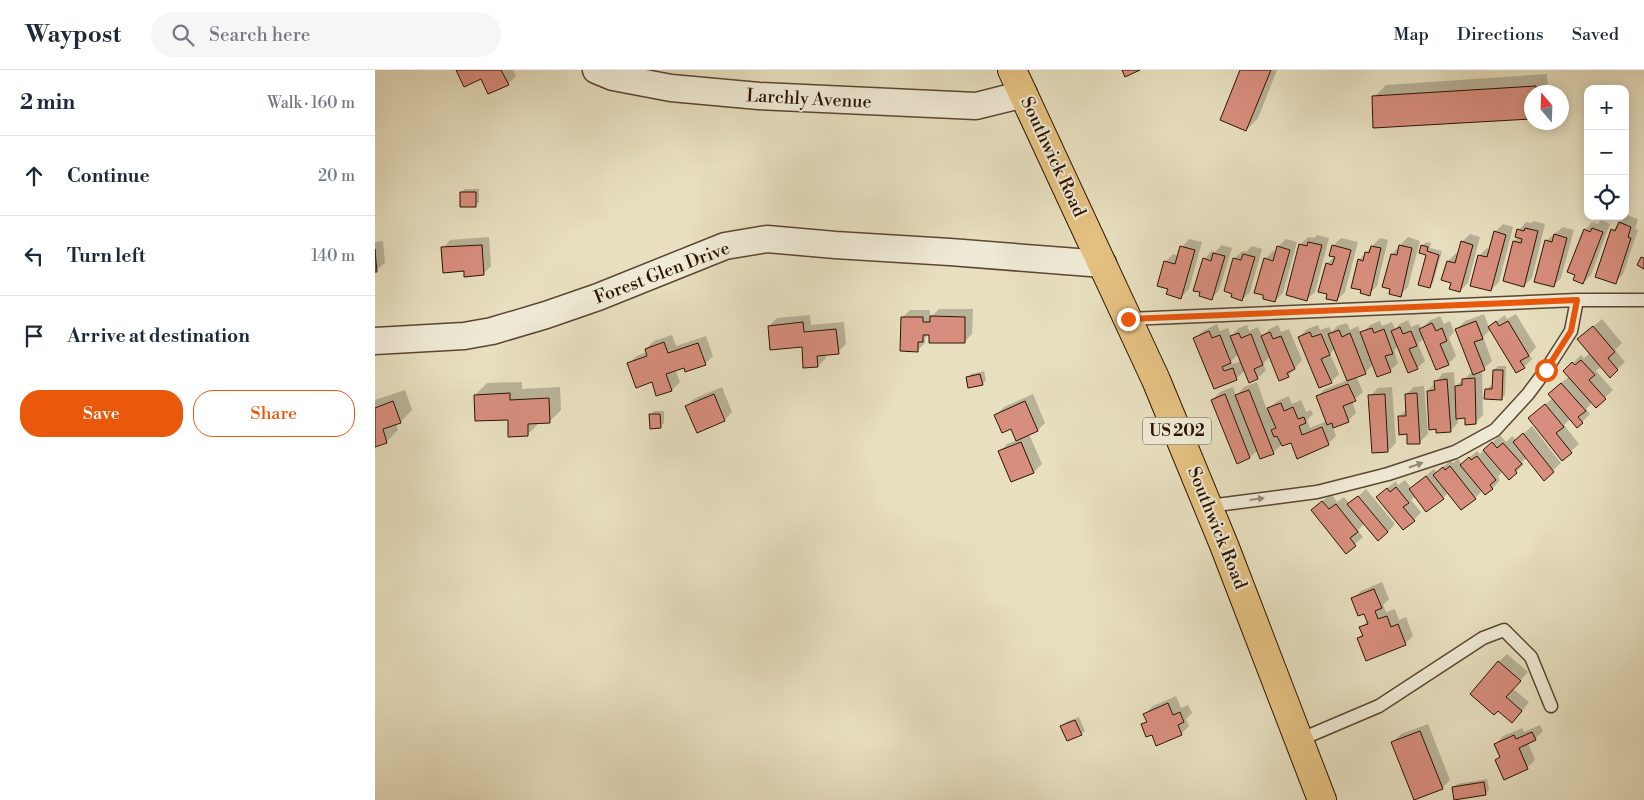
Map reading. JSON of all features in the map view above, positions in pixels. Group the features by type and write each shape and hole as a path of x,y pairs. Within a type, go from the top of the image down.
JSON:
{"highway":[{"name":"Southwick Road","path":"1012,70 1128,319 1209,506 1322,800"}],"street":[{"name":"Larchly Avenue","path":"596,70 613,77 671,88 767,97 977,106 1024,94"},
{"name":"Forest Glen Drive","path":"375,342 463,336 492,331 598,297 725,246 767,239 835,246 950,252 1103,264"}],"lane":[{"path":"1209,506 1317,492 1388,474 1455,452 1495,430 1528,394 1571,331 1577,300"},
{"path":"1128,319 1577,300 1644,300"},
{"path":"1299,740 1379,706 1483,638 1504,630 1531,657 1551,706"}],"building":[{"path":"456,70 501,70 509,85 488,94 481,79 464,87"},
{"path":"1122,70 1140,70 1125,77"},
{"path":"1240,70 1271,70 1246,131 1220,120"},
{"path":"1524,87 1524,119 1373,128 1372,96"},
{"path":"460,192 476,192 476,207 460,207"},
{"path":"1619,222 1631,227 1628,237 1631,238 1616,284 1595,277 1611,229 1615,231"},
{"path":"1525,228 1538,231 1524,287 1503,281 1513,241 1521,243 1522,239 1515,237 1517,229 1524,231"},
{"path":"1592,228 1603,232 1583,284 1573,280 1575,275 1567,272 1584,229 1590,232"},
{"path":"1494,231 1506,235 1491,291 1470,286 1478,255 1487,257"},
{"path":"1554,234 1567,238 1554,287 1534,282 1545,240 1552,242"},
{"path":"1461,241 1473,245 1460,292 1449,289 1451,283 1441,280 1447,261 1455,263"},
{"path":"1308,242 1322,245 1307,301 1286,295 1299,244 1307,246"},
{"path":"482,245 484,275 464,277 464,271 443,273 441,247"},
{"path":"1332,245 1351,250 1337,301 1326,299 1327,294 1318,292 1326,263 1332,265 1335,257 1329,256"},
{"path":"1399,245 1412,248 1401,297 1389,294 1390,289 1382,287 1391,254 1397,255"},
{"path":"1421,245 1428,247 1427,251 1439,255 1430,288 1418,285 1426,255 1419,253"},
{"path":"1180,246 1195,250 1181,299 1166,294 1168,289 1157,286 1164,261 1175,264"},
{"path":"1277,246 1290,250 1275,302 1263,299 1263,295 1254,293 1264,258 1273,261"},
{"path":"1371,246 1381,248 1370,296 1360,293 1361,290 1351,288 1358,259 1363,261 1365,252 1369,253"},
{"path":"375,249 377,272 375,272"},
{"path":"1213,253 1225,256 1212,300 1199,296 1200,292 1193,291 1203,258 1211,261"},
{"path":"1243,254 1255,257 1242,301 1231,297 1232,294 1224,291 1233,258 1241,260"},
{"path":"1641,257 1644,258 1644,269 1637,265"},
{"path":"930,316 965,317 965,343 929,343 929,335 923,335 923,342 918,342 918,352 900,351 901,317 923,317 923,322 930,322"},
{"path":"1476,321 1483,339 1474,342 1485,370 1473,375 1455,329"},
{"path":"1496,321 1499,326 1508,321 1529,356 1520,361 1525,368 1516,373 1488,327"},
{"path":"803,322 804,332 836,329 839,354 817,356 818,367 803,368 802,347 770,350 768,326"},
{"path":"1432,323 1436,331 1442,328 1447,341 1440,344 1449,365 1436,370 1419,329"},
{"path":"1593,326 1615,352 1608,358 1618,370 1610,378 1577,339"},
{"path":"1400,327 1403,334 1411,331 1417,346 1409,349 1418,369 1408,373 1391,331"},
{"path":"1372,328 1374,333 1384,329 1393,354 1385,356 1391,372 1377,377 1360,332"},
{"path":"1339,330 1342,337 1350,333 1366,374 1347,381 1328,334"},
{"path":"1209,331 1212,338 1220,335 1231,363 1222,367 1224,371 1233,368 1237,380 1214,389 1193,338"},
{"path":"1270,332 1273,339 1281,336 1295,369 1287,373 1289,377 1279,381 1261,336"},
{"path":"1310,332 1312,337 1321,334 1330,355 1321,359 1332,383 1319,388 1298,337"},
{"path":"1239,333 1241,338 1251,334 1263,365 1254,369 1258,379 1249,383 1230,336"},
{"path":"664,342 668,353 698,343 706,365 685,372 684,368 666,374 672,391 656,396 652,382 636,388 627,363 647,356 645,349"},
{"path":"1581,360 1595,375 1589,380 1606,399 1596,408 1563,371 1572,362 1575,365"},
{"path":"1493,370 1503,370 1502,400 1484,399 1485,389 1492,389"},
{"path":"980,374 983,385 968,388 966,377"},
{"path":"1475,378 1476,424 1465,425 1465,418 1456,419 1455,386 1462,385 1462,379"},
{"path":"1447,379 1451,432 1436,433 1436,429 1429,430 1427,391 1435,390 1434,381"},
{"path":"1561,383 1586,411 1578,417 1583,423 1577,428 1548,394"},
{"path":"1348,384 1356,401 1343,406 1349,422 1333,428 1332,423 1327,425 1316,396"},
{"path":"1249,390 1274,454 1260,459 1235,395"},
{"path":"510,393 510,400 549,398 550,423 528,424 528,436 508,437 508,420 475,421 474,395"},
{"path":"1417,393 1420,444 1407,444 1407,434 1399,435 1398,416 1406,416 1405,394"},
{"path":"714,394 725,421 697,433 685,406"},
{"path":"1225,394 1250,458 1237,464 1211,400"},
{"path":"1385,394 1388,452 1372,453 1368,395"},
{"path":"393,401 401,423 383,429 387,443 375,447 375,408"},
{"path":"1025,401 1038,431 1016,441 1011,429 1002,433 994,415"},
{"path":"1281,403 1284,411 1293,407 1298,419 1304,417 1306,423 1299,426 1302,435 1322,427 1329,445 1297,459 1291,443 1282,446 1277,436 1274,437 1271,430 1276,428 1267,408"},
{"path":"1545,404 1564,427 1556,433 1572,453 1562,461 1528,418"},
{"path":"649,414 660,414 661,428 650,429"},
{"path":"1523,433 1554,472 1544,481 1513,442"},
{"path":"1021,442 1034,473 1011,482 998,451"},
{"path":"1492,442 1497,448 1503,443 1522,464 1515,470 1517,473 1509,480 1483,450"},
{"path":"1477,456 1496,480 1490,485 1493,489 1485,495 1460,465 1469,457 1471,460"},
{"path":"1450,466 1476,499 1461,510 1433,475 1443,467 1445,470"},
{"path":"1426,476 1444,499 1426,512 1409,489"},
{"path":"1396,487 1409,503 1403,507 1415,521 1403,530 1376,497 1387,488 1390,492"},
{"path":"1358,496 1388,532 1378,541 1347,504"},
{"path":"1322,501 1329,509 1336,504 1358,532 1350,538 1356,546 1346,554 1311,510"},
{"path":"1374,589 1382,608 1375,611 1378,619 1387,616 1391,627 1398,624 1406,645 1366,661 1357,638 1363,636 1359,627 1368,624 1364,614 1358,616 1351,598"},
{"path":"1498,661 1521,681 1506,697 1522,711 1512,723 1498,711 1494,715 1470,694"},
{"path":"1168,703 1173,715 1180,712 1184,722 1178,725 1182,735 1156,746 1152,735 1146,737 1141,724 1147,722 1143,714"},
{"path":"1075,720 1082,735 1067,741 1060,726"},
{"path":"1420,731 1443,789 1414,800 1391,742"},
{"path":"1532,732 1536,740 1519,748 1528,769 1504,780 1495,760 1500,757 1494,744 1514,735 1516,739"},
{"path":"1484,782 1486,795 1454,800 1452,787"}],"route":[{"path":"1128,319 1577,300 1571,331 1546,370"}]}
